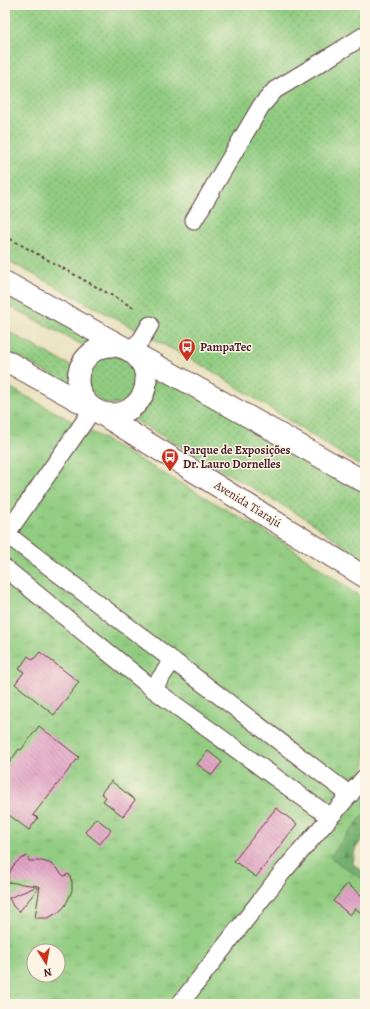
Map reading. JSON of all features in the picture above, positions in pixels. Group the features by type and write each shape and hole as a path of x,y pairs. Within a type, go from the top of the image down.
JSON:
{"main road":[{"path":"5,282 130,350 365,482"},
{"path":"105,346 118,346 130,350 138,357 144,367 146,377 145,388 141,398 134,406 125,412 114,414 103,413 93,409 85,402 79,392 77,381 78,370 83,360 93,351 105,346"},
{"name":"Avenida Tiarajú","path":"5,360 93,409 365,577"}],"street":[{"path":"194,220 261,106 275,90 365,35"},
{"path":"130,350 141,340 150,325"},
{"path":"93,409 5,535 350,795"},
{"path":"5,568 153,689 330,817"},
{"path":"153,689 172,661"},
{"path":"180,1004 281,874 365,777"}],"path":[{"path":"5,236 136,309"}],"green space":[{"path":"5,5 365,5 365,469 209,369 5,259"},
{"path":"5,286 105,342 88,348 5,304"},
{"path":"5,330 75,368 73,381 74,387 5,350"},
{"path":"107,356 117,356 129,363 136,375 136,385 129,397 117,404 107,404 99,400 92,393 88,385 88,375 92,367 99,360"},
{"path":"150,366 365,488 365,561 308,520 124,414 139,405 147,395 151,383"},
{"path":"5,385 81,426 283,542 365,600 365,812 330,857 365,881 365,1004 5,1004"},
{"path":"365,791 365,836 355,849 353,864 365,873 365,888 332,868 325,845"}],"building":[{"path":"40,652 79,682 54,715 15,684 24,672 19,669 28,656 33,660"},
{"path":"39,726 79,757 33,815 38,818 29,830 5,812 5,769 19,749 21,750"},
{"path":"208,751 222,762 212,775 197,764"},
{"path":"111,781 135,800 123,816 103,801 106,797 101,793"},
{"path":"276,808 297,824 256,877 234,861"},
{"path":"96,818 111,830 100,844 85,832"},
{"path":"27,856 29,861 42,861 49,863 64,876 69,874 72,882 72,890 65,906 59,912 48,918 35,918 40,886 19,912 13,906 9,898 38,886 7,882 13,866 19,860"},
{"path":"347,884 365,898 365,916 355,908 350,915 333,901"}],"place":[{"name":"PampaTec","path":"187,362"},
{"name":"Parque de Exposições Dr. Lauro Dornelles","path":"170,472"}]}
